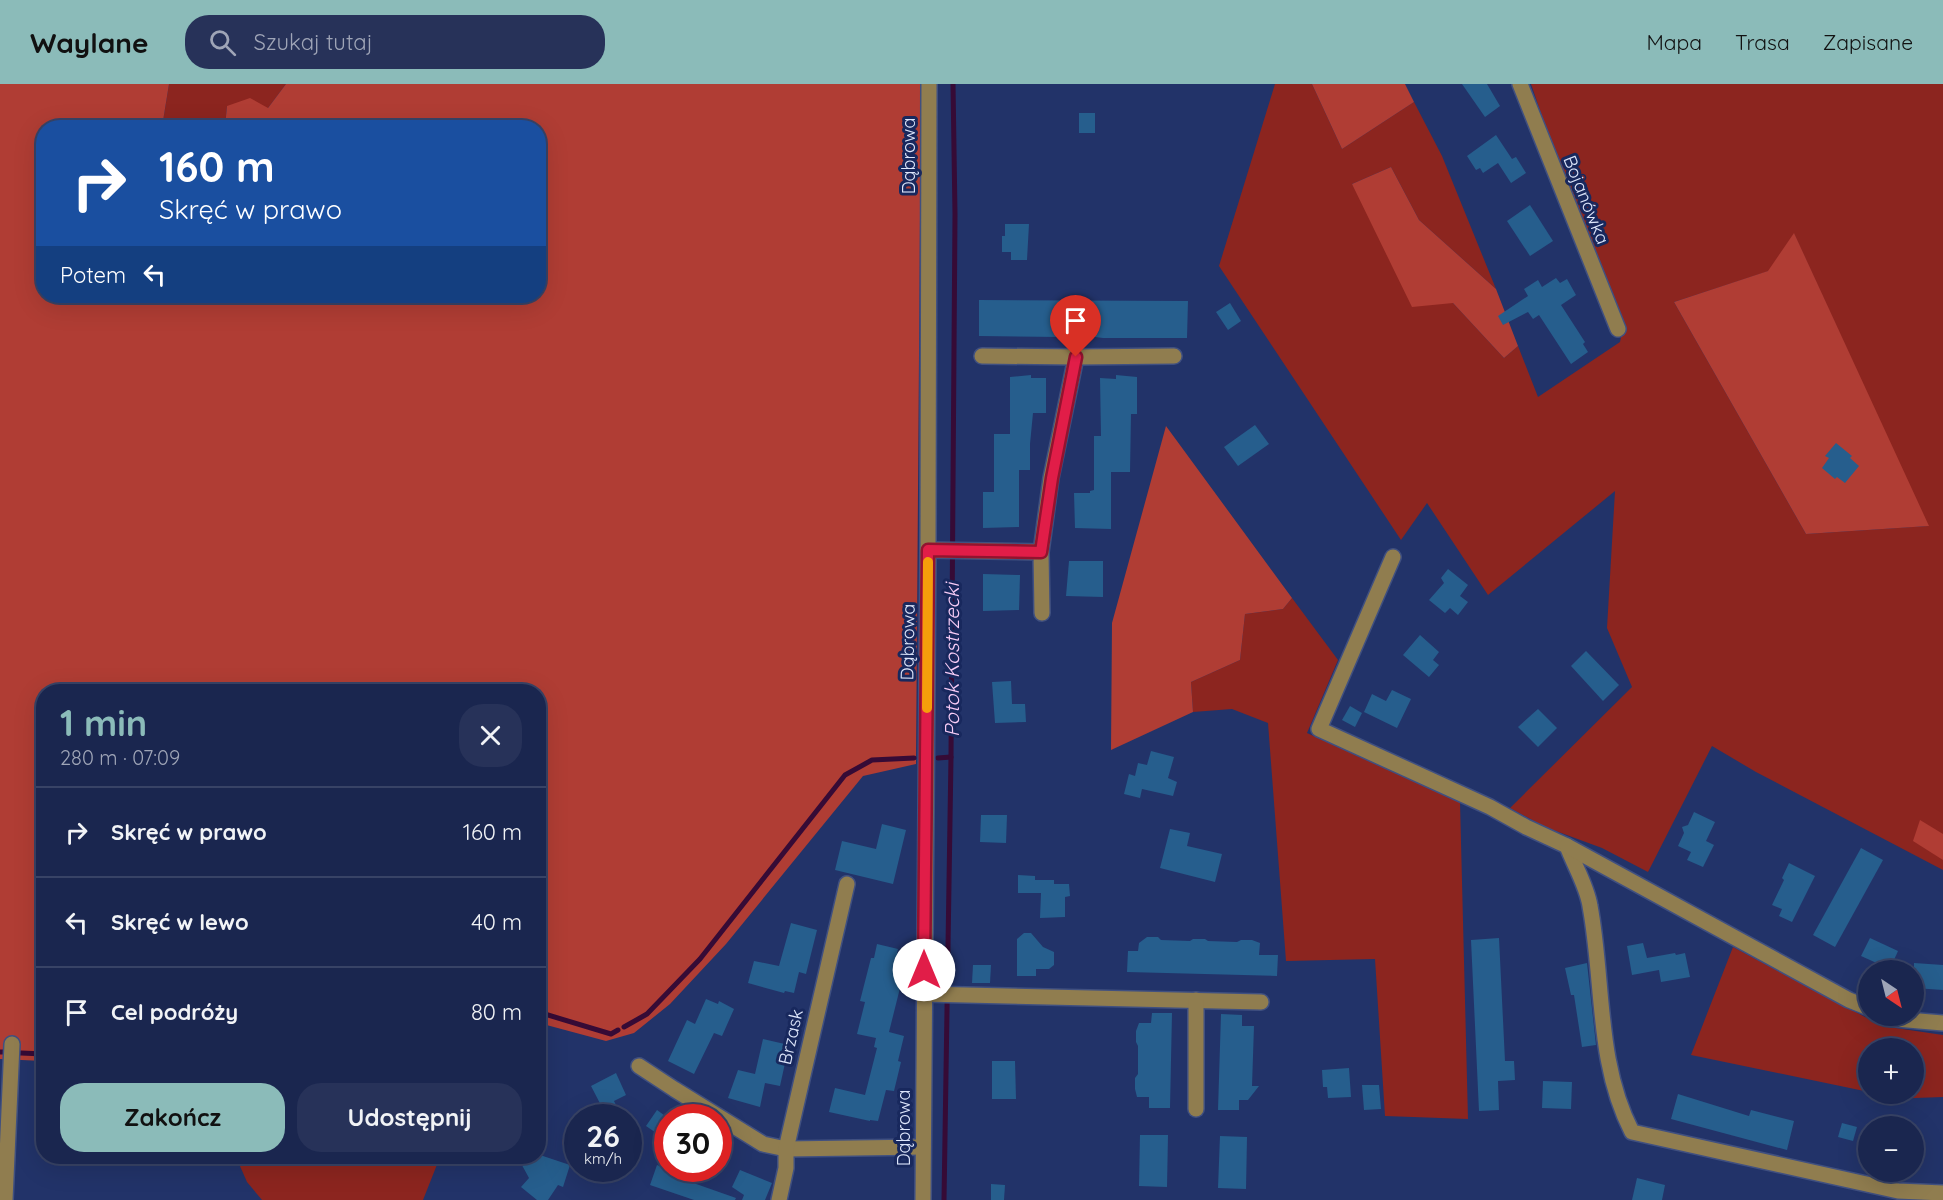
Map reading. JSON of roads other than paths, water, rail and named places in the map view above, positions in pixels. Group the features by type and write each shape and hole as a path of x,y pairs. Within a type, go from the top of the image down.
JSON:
{"street":[{"name":"Dąbrowa","path":"922,1200 932,994 934,550 929,84"},
{"name":"Bojanówka","path":"1520,84 1618,329"},
{"path":"982,356 1174,356"},
{"path":"1042,613 1041,552 1052,478 1076,357"},
{"path":"934,550 1041,552"},
{"path":"1393,557 1319,729 1490,807 1567,846 1858,1004"},
{"path":"1567,846 1590,904 1607,1051 1621,1110 1632,1132 1898,1191 1943,1193"},
{"name":"Brzask","path":"779,1200 786,1168 786,1149 847,884"},
{"path":"932,994 1261,1002"},
{"path":"1196,1000 1196,1109"},
{"path":"1924,1021 1943,1023"},
{"path":"5,1200 12,1044"},
{"path":"639,1066 763,1144 786,1149 923,1147"}],"waterway":[{"name":"Potok Kostrzecki","path":"944,1200 951,757 955,214 953,84"},
{"path":"938,758 951,757"},
{"path":"624,1027 647,1014 700,959 845,775 872,760 914,758"},
{"path":"546,1014 611,1034 618,1030"},
{"path":"21,1053 36,1054"}]}
